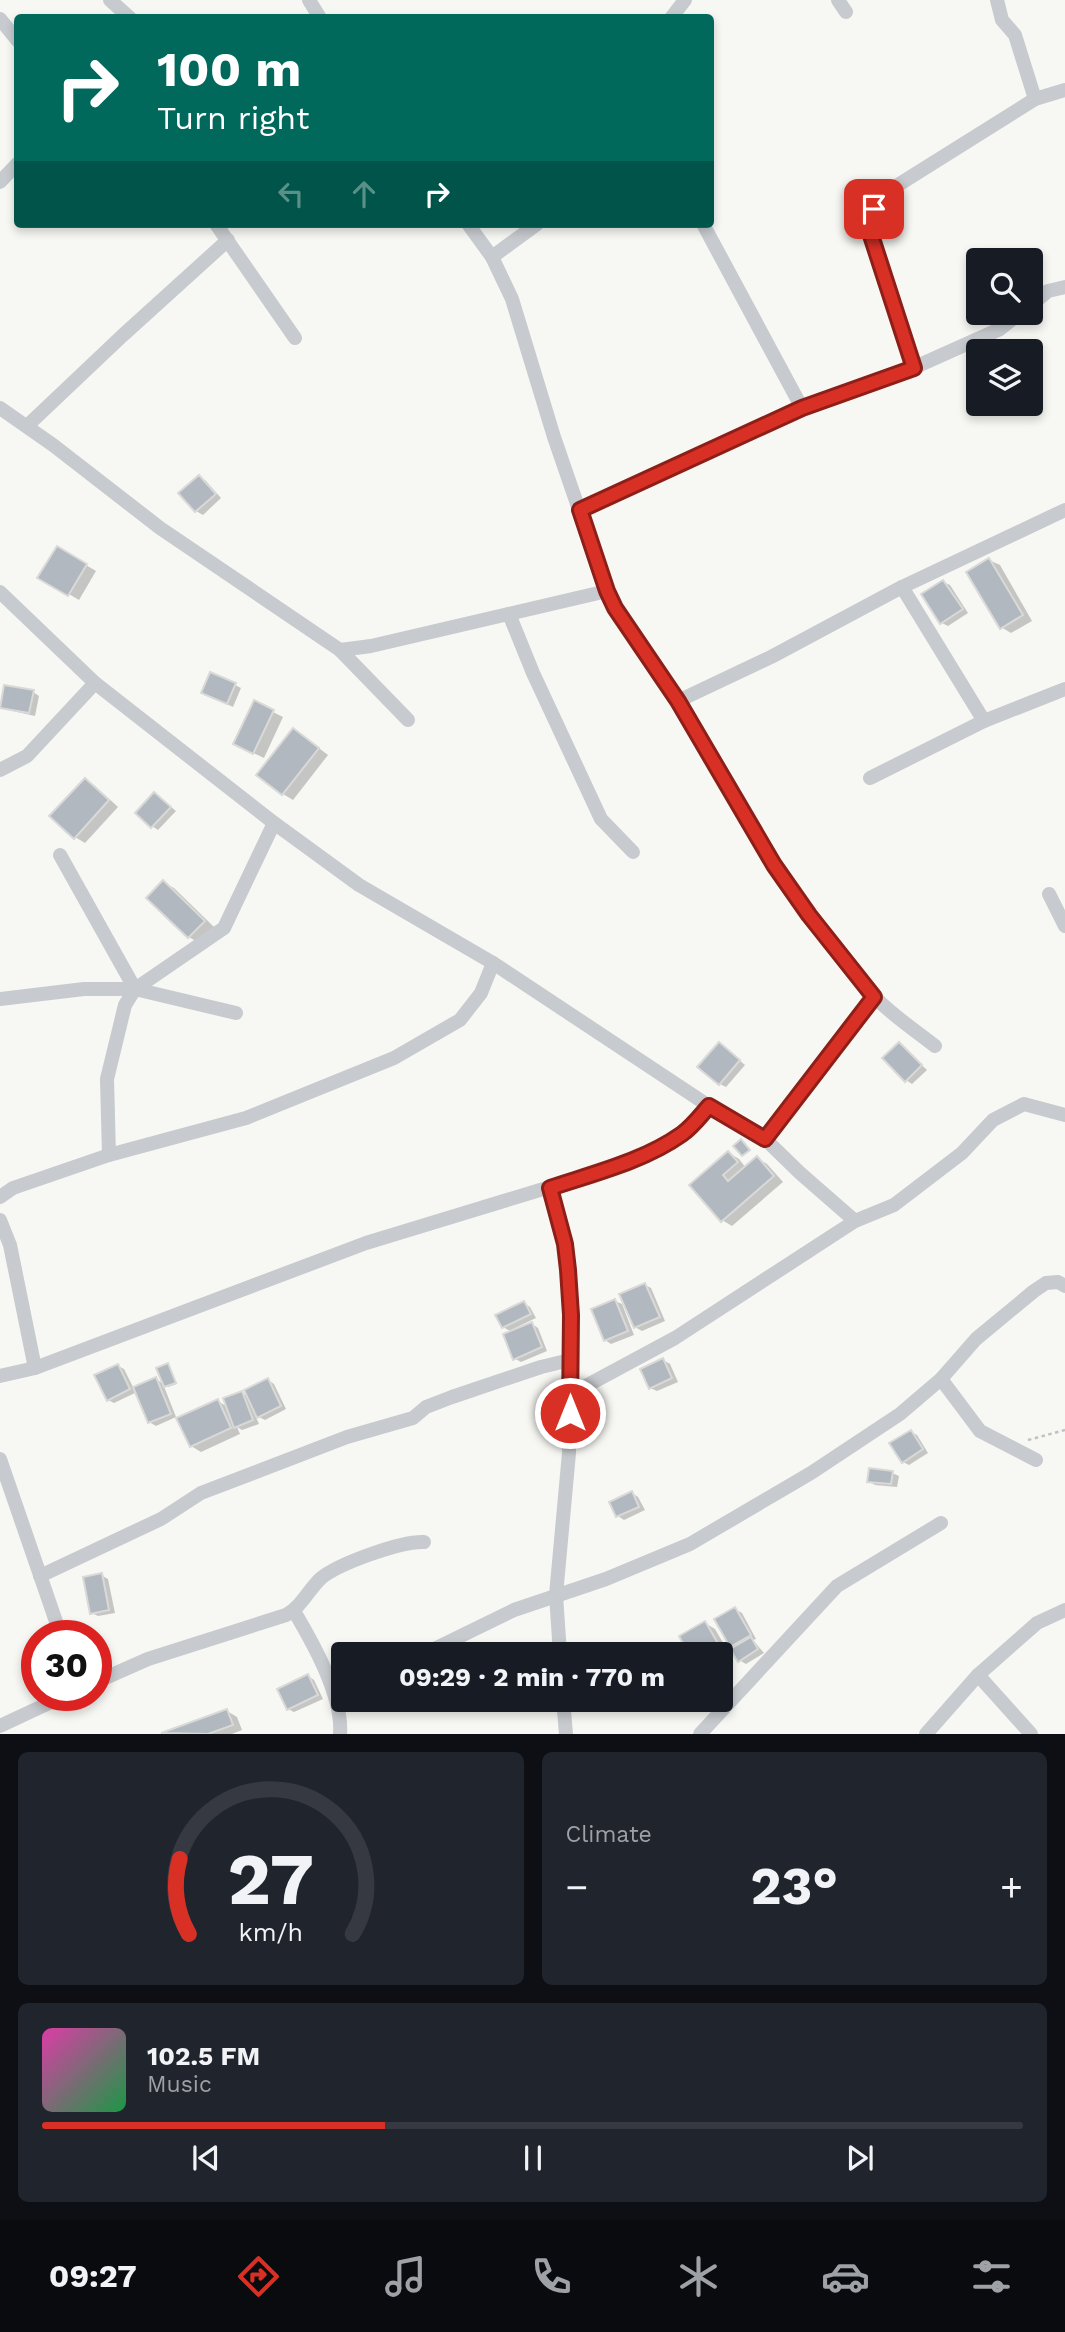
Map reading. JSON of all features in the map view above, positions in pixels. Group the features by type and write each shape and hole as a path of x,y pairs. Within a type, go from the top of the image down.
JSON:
{"street":[{"path":"110,0 126,14"},
{"path":"674,14 685,0"},
{"path":"997,0 1002,20 1015,35 1035,99"},
{"path":"0,19 14,36"},
{"path":"914,368 867,223 882,195 1035,99 1065,90"},
{"path":"0,182 14,167"},
{"path":"219,228 295,338"},
{"path":"471,228 492,257 512,299 554,437 615,608 678,701 774,865 809,915 874,997 935,1046"},
{"path":"492,257 532,228"},
{"path":"705,228 802,408"},
{"path":"27,426 228,240"},
{"path":"1043,295 1048,291 1065,287"},
{"path":"580,510 802,408 914,368 1005,325"},
{"path":"0,408 160,528 341,650 408,720"},
{"path":"678,701 902,587 1065,510"},
{"path":"902,587 984,721"},
{"path":"341,650 370,646 607,591"},
{"path":"0,592 95,683 274,823 359,885 494,963 709,1106 765,1139 855,1221"},
{"path":"509,614 600,819 633,852"},
{"path":"0,770 27,756 95,683"},
{"path":"870,778 984,721 1065,689"},
{"path":"109,1155 107,1079 125,1005 135,989 224,928 274,823"},
{"path":"60,855 135,989"},
{"path":"1049,894 1065,926"},
{"path":"0,1197 13,1188 109,1155 246,1118 394,1058 460,1020 481,993 494,963"},
{"path":"0,999 84,989 135,989 236,1013"},
{"path":"765,1139 874,997"},
{"path":"571,1394 675,1338 855,1221 894,1205 962,1153 993,1120 1024,1104 1065,1115"},
{"path":"0,1376 35,1368 366,1243 609,1169 657,1150 685,1132 709,1106"},
{"path":"550,1188 565,1244 571,1315 569,1453 556,1595 559,1642"},
{"path":"0,1220 10,1245 35,1368"},
{"path":"448,1642 514,1609 606,1579 690,1544 849,1449 900,1414 941,1379 976,1339 1034,1291 1046,1283 1058,1282 1065,1286"},
{"path":"40,1576 161,1519 201,1493 346,1437 413,1418 426,1407 541,1367 570,1360"},
{"path":"941,1379 980,1431 1036,1460"},
{"path":"0,1460 55,1620"},
{"path":"704,1732 837,1586 941,1523"},
{"path":"112,1675 148,1659 293,1611 322,1577 369,1555 411,1542 424,1542"},
{"path":"926,1734 978,1675 1037,1623 1065,1610"},
{"path":"293,1611 331,1678"},
{"path":"978,1675 1031,1734"},
{"path":"10,1727 38,1711"},
{"path":"341,1734 342,1712"},
{"path":"564,1712 566,1734"}],"path":[{"path":"1026,1440 1065,1430"}],"building":[{"path":"199,475 216,494 195,512 178,493"},
{"path":"57,546 87,564 68,596 37,578"},
{"path":"989,558 1023,615 1000,629 966,572"},
{"path":"943,580 963,609 940,624 921,594"},
{"path":"210,672 236,683 227,704 201,693"},
{"path":"4,685 34,690 29,713 0,708"},
{"path":"254,700 274,710 253,754 233,744"},
{"path":"293,728 319,748 282,795 256,775"},
{"path":"85,778 109,800 74,839 49,816"},
{"path":"154,792 171,807 151,828 135,813"},
{"path":"163,880 205,921 188,938 146,898"},
{"path":"719,1042 740,1060 719,1085 697,1067"},
{"path":"899,1042 922,1065 905,1082 882,1058"},
{"path":"741,1139 750,1150 742,1156 733,1146"},
{"path":"728,1151 738,1162 723,1175 728,1181 757,1156 774,1176 721,1222 689,1185"},
{"path":"645,1283 660,1317 634,1328 619,1294"},
{"path":"615,1299 628,1331 604,1341 591,1309"},
{"path":"524,1301 531,1314 502,1328 495,1315"},
{"path":"532,1322 542,1347 513,1360 503,1334"},
{"path":"663,1358 672,1378 649,1389 640,1369"},
{"path":"168,1363 176,1383 164,1387 156,1368"},
{"path":"118,1364 130,1389 107,1401 94,1375"},
{"path":"156,1377 171,1414 148,1423 133,1387"},
{"path":"268,1378 281,1406 257,1418 244,1390"},
{"path":"242,1391 253,1420 234,1428 223,1398"},
{"path":"218,1399 231,1428 190,1447 176,1418"},
{"path":"911,1430 923,1449 902,1463 889,1443"},
{"path":"869,1468 893,1471 891,1484 867,1482"},
{"path":"632,1491 639,1507 616,1517 609,1502"},
{"path":"102,1573 109,1610 90,1614 83,1577"},
{"path":"735,1607 751,1635 733,1645 733,1642 727,1642 714,1619"},
{"path":"705,1621 717,1642 682,1642 679,1636"},
{"path":"751,1637 758,1649 738,1662 733,1654 733,1647"},
{"path":"308,1674 318,1695 287,1710 277,1689"},
{"path":"227,1709 233,1725 208,1734 161,1733"}],"route":[{"path":"570,1413 571,1315 568,1270 565,1244 550,1188 657,1150 685,1132 709,1106 765,1139 874,997 809,915 774,865 678,701 615,608 580,510 802,408 914,368 867,223 874,209"}]}
